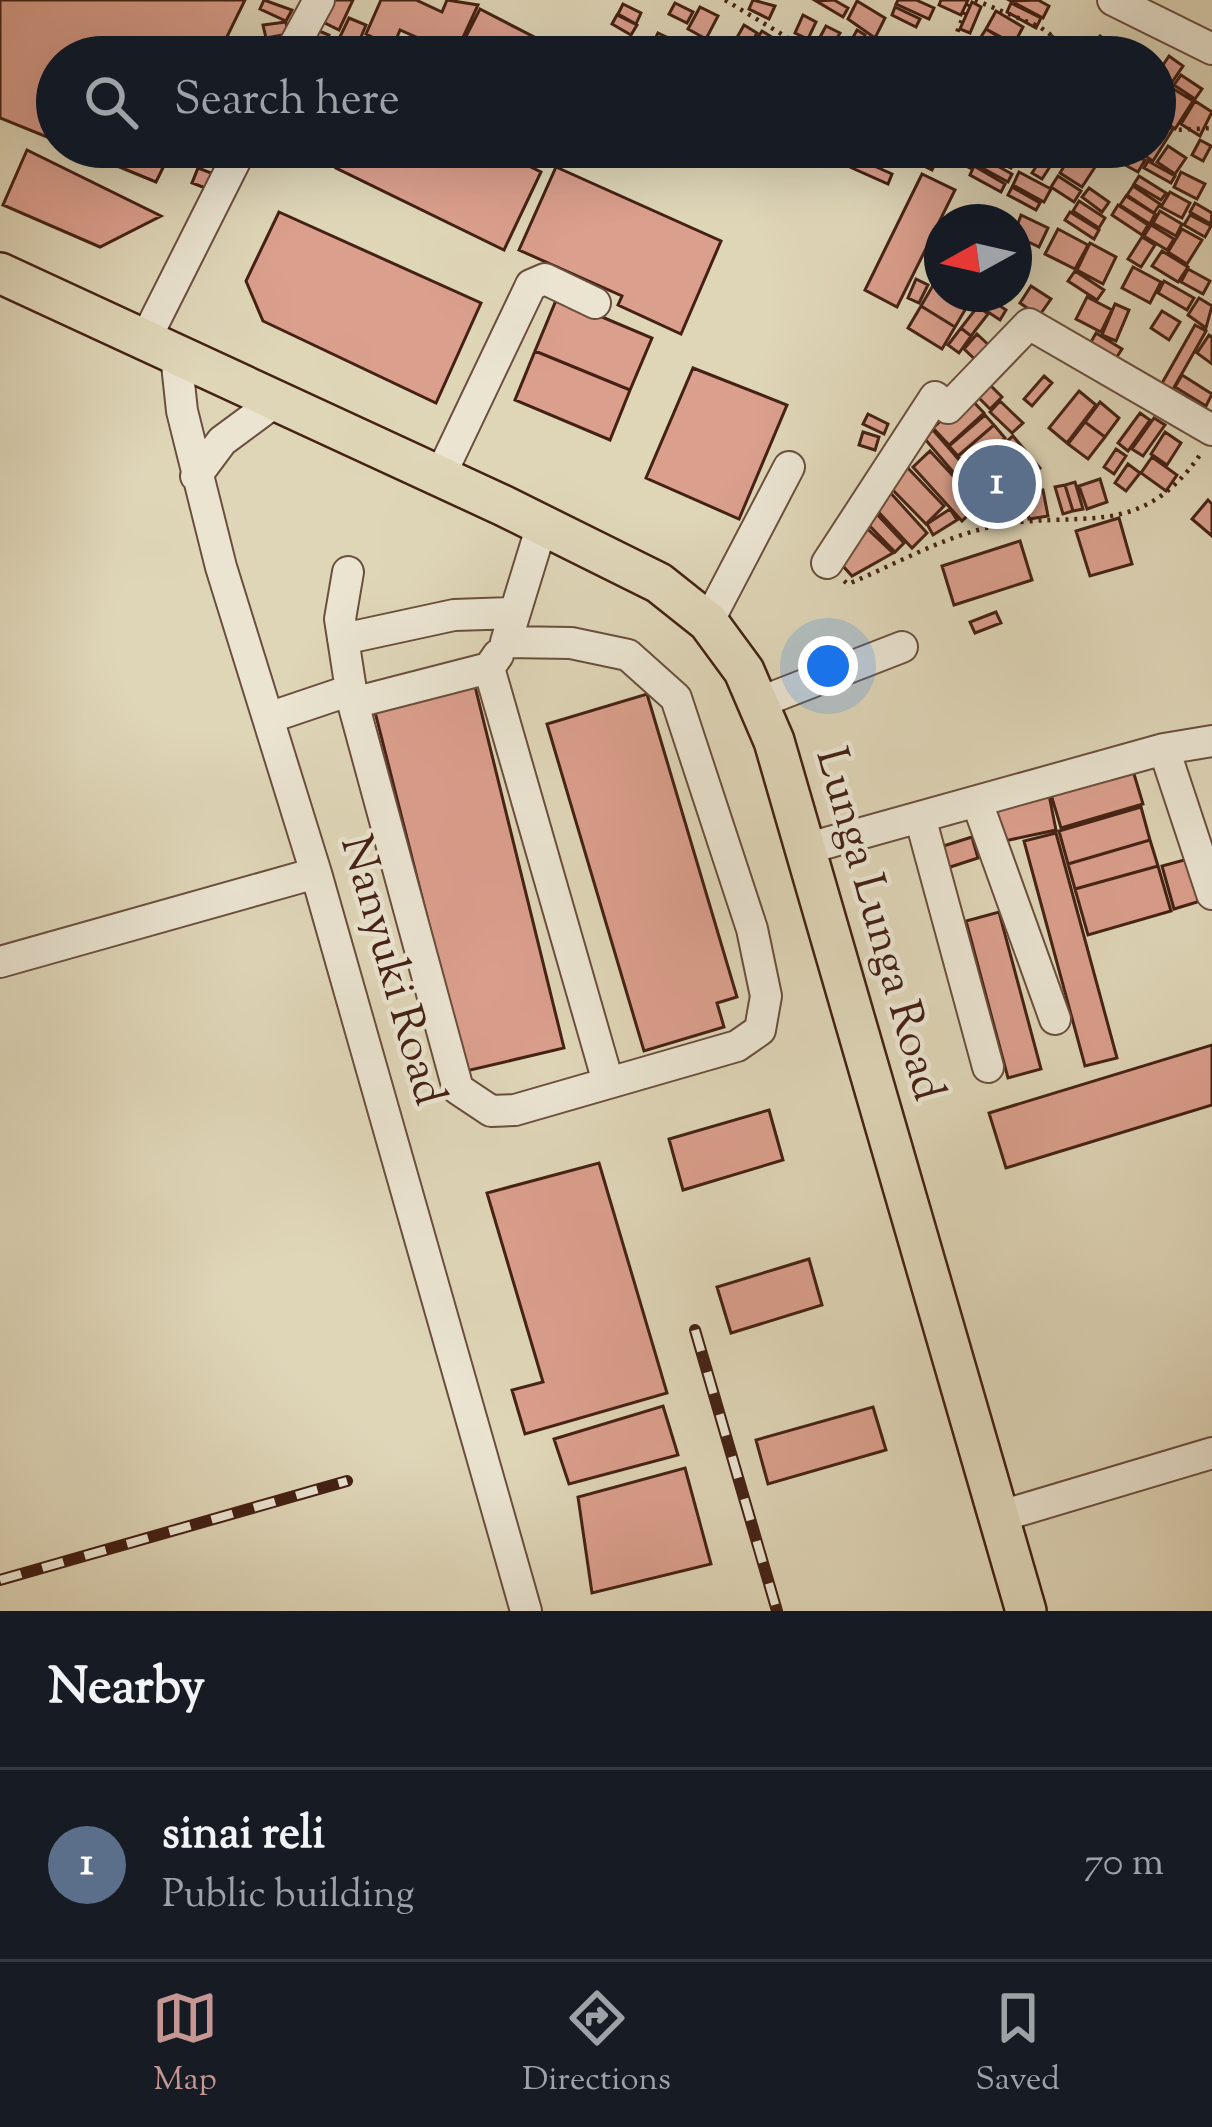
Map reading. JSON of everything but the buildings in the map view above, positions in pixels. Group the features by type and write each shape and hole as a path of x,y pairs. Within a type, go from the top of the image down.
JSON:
{"main road":[{"name":"Lunga Lunga Road","path":"0,273 440,476 659,584 707,622 745,671 805,848 1026,1611"}],"street":[{"path":"300,36 320,0"},
{"path":"1114,0 1212,50"},
{"path":"161,346 233,168"},
{"path":"440,476 531,285 545,279 596,303"},
{"path":"827,562 935,397 948,408 1029,324 1212,434"},
{"name":"Nanyuki Road","path":"161,346 526,1611"},
{"path":"196,476 222,441 276,401"},
{"path":"707,622 789,467"},
{"path":"542,525 503,641 608,1082"},
{"path":"268,718 352,697 503,641 571,643 628,655 676,698 752,929 766,996 760,1030 737,1046 515,1110 491,1112 458,1089 352,697 340,619 348,572"},
{"path":"343,639 454,615 503,641"},
{"path":"758,703 902,647"},
{"path":"805,848 1165,748 1212,741"},
{"path":"1165,748 1212,894"},
{"path":"977,802 1055,1019"},
{"path":"920,818 988,1066"},
{"path":"0,962 316,873"},
{"path":"998,1517 1212,1453"}],"path":[{"path":"724,0 785,36"},
{"path":"957,36 972,0 1052,36"},
{"path":"1176,130 1212,128"},
{"path":"827,562 848,584 988,527 1121,514 1157,504 1212,434"}],"railway":[{"path":"695,1330 777,1611"},
{"path":"0,1580 347,1481"}],"place":[{"name":"sinai reli","path":"997,484"}]}
